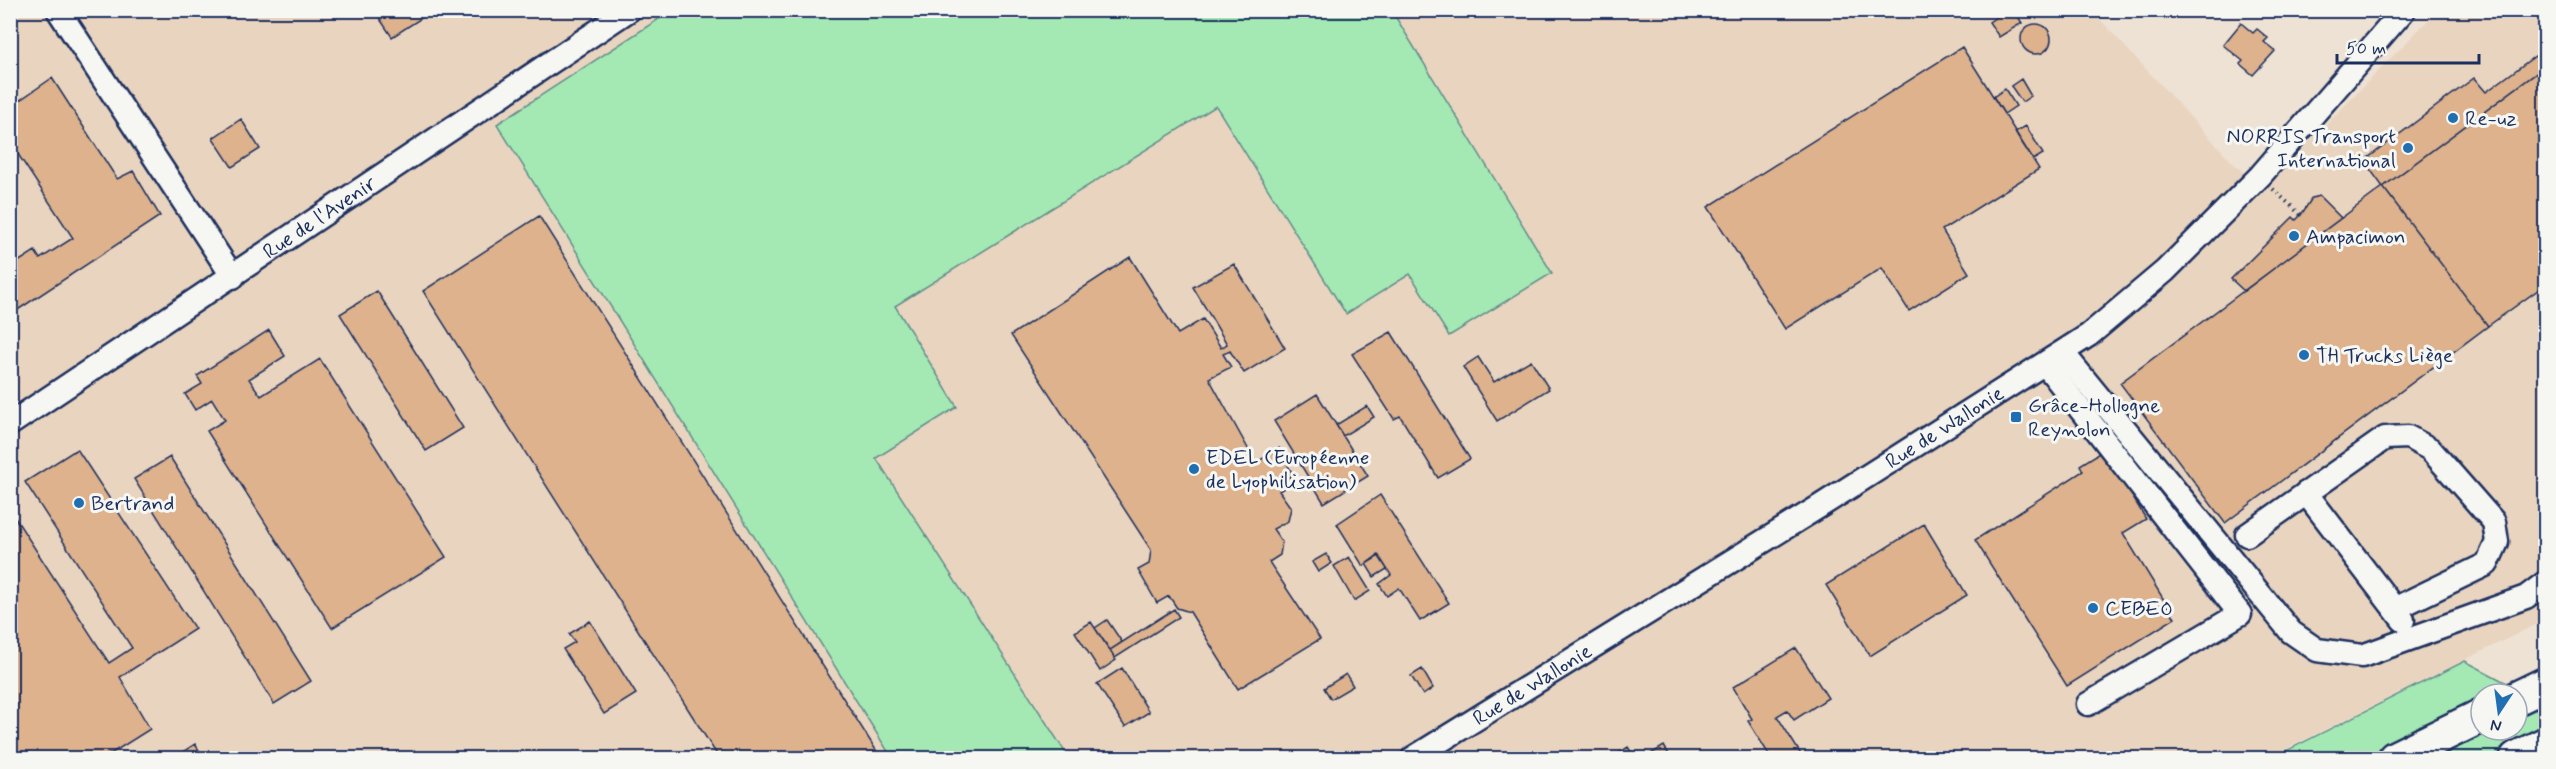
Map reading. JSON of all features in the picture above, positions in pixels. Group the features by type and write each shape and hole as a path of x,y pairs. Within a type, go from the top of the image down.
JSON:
{"highway":[{"path":"2529,692 2546,684"},
{"path":"2395,759 2469,722"},
{"path":"2517,759 2546,744"}],"street":[{"path":"58,10 233,277"},
{"name":"Rue de l'Avenir","path":"10,424 629,10"},
{"name":"Rue de Wallonie","path":"1413,759 2054,359 2130,302 2260,176 2404,10"},
{"path":"2054,359 2291,632 2317,650 2362,656 2526,597 2546,582"},
{"path":"2054,359 2240,614 2088,704"},
{"path":"2247,535 2385,438 2408,437 2430,448 2494,522 2497,542 2487,564 2396,608"},
{"path":"2306,493 2396,608 2413,636"}],"path":[{"path":"2260,176 2301,215"}],"shaded area":[{"path":"10,11 2092,11 2236,166 2264,188 2437,11 2545,11 2545,620 2268,758 11,758"}],"green space":[{"path":"671,11 1392,11 1552,273 1449,336 1410,274 1346,314 1216,106 895,306 957,407 876,458 1069,758 892,758 497,124"},
{"path":"2465,661 2505,682 2469,682 2469,742 2529,742 2529,695 2545,703 2545,758 2272,758"}],"building":[{"path":"374,10 434,10 392,37"},
{"path":"2007,10 2014,10 2022,23 1999,37 1989,22"},
{"path":"2241,23 2253,33 2257,29 2268,38 2264,42 2275,51 2253,75 2240,64 2243,61 2223,45"},
{"path":"2036,24 2047,28 2051,39 2047,50 2036,54 2025,50 2021,39 2025,28"},
{"path":"1962,47 2039,169 1942,230 1969,273 1909,311 1882,268 1785,329 1708,207"},
{"path":"2546,48 2546,66 2383,187 2364,161 2474,78 2486,92"},
{"path":"2546,66 2546,284 2488,326 2383,187"},
{"path":"52,78 117,179 133,171 160,216 10,315 10,267 35,251 40,259 73,238 10,142 10,107"},
{"path":"2021,79 2031,96 2022,102 2011,86"},
{"path":"2005,89 2016,106 2004,114 1993,97"},
{"path":"241,119 260,149 232,167 213,138"},
{"path":"2026,126 2043,154 2033,160 2015,132"},
{"name":"TH Trucks Liège","path":"2383,187 2488,326 2225,523 2120,383"},
{"path":"2319,196 2341,218 2244,291 2231,279 2293,217 2296,220 2301,215 2312,198"},
{"path":"539,216 881,758 719,758 423,291"},
{"name":"EDEL (Européenne de Lyophilisation)","path":"1130,257 1178,334 1203,319 1221,348 1227,344 1193,287 1234,264 1285,348 1244,373 1230,351 1223,354 1231,367 1209,378 1256,463 1279,448 1293,475 1280,483 1284,488 1279,491 1291,508 1288,521 1273,529 1282,542 1280,555 1269,562 1320,639 1238,689 1190,612 1177,608 1169,596 1157,603 1138,570 1149,564 1151,550 1011,335"},
{"path":"377,291 463,428 426,451 340,314"},
{"path":"269,330 285,356 249,379 261,396 320,359 446,557 332,628 207,431 225,420 212,399 195,410 185,394 202,384 197,376"},
{"path":"1391,332 1470,459 1438,478 1400,416 1394,419 1352,354"},
{"path":"1478,357 1494,382 1531,360 1549,389 1497,421 1463,367"},
{"path":"1317,394 1368,476 1324,503 1274,421"},
{"path":"1367,406 1374,417 1343,436 1336,425"},
{"path":"77,449 195,629 120,677 150,729 104,758 10,758 10,510 109,663 132,648 25,482"},
{"path":"2104,450 2146,519 2123,533 2175,618 2067,686 1975,540 2083,471 2080,465"},
{"path":"170,457 311,681 274,704 134,479"},
{"path":"1380,495 1449,603 1420,621 1399,588 1387,596 1379,584 1391,575 1379,556 1363,566 1337,524"},
{"path":"1924,524 1967,595 1870,656 1826,585"},
{"path":"1326,554 1332,563 1318,572 1312,562"},
{"path":"1378,555 1387,569 1374,577 1366,564"},
{"path":"1349,557 1370,591 1354,601 1334,566"},
{"path":"1174,609 1179,617 1115,658 1110,650"},
{"path":"1107,620 1122,642 1110,650 1095,628"},
{"path":"590,621 636,694 604,714 563,649 575,642 569,634"},
{"path":"1091,622 1116,660 1100,671 1075,632"},
{"path":"1796,648 1828,698 1794,720 1787,710 1777,716 1802,756 1771,758 1748,721 1752,719 1733,687"},
{"path":"1122,668 1149,712 1125,727 1097,684"},
{"path":"1422,669 1433,688 1423,695 1411,676"},
{"path":"1346,674 1353,686 1331,699 1324,688"},
{"path":"195,744 204,758 173,758"},
{"path":"1664,746 1671,758 1644,758"},
{"path":"1628,747 1635,758 1611,758"}],"place":[{"name":"Re-uz","path":"2453,118"},
{"name":"NORRIS Transport International","path":"2408,148"},
{"name":"Ampacimon","path":"2294,236"},
{"name":"TH Trucks Liège","path":"2304,355"},
{"name":"Grâce-Hollogne Reynolon","path":"2016,417"},
{"name":"EDEL (Européenne de Lyophilisation)","path":"1194,469"},
{"name":"Bertrand","path":"79,503"},
{"name":"CEBEO","path":"2093,608"}]}
